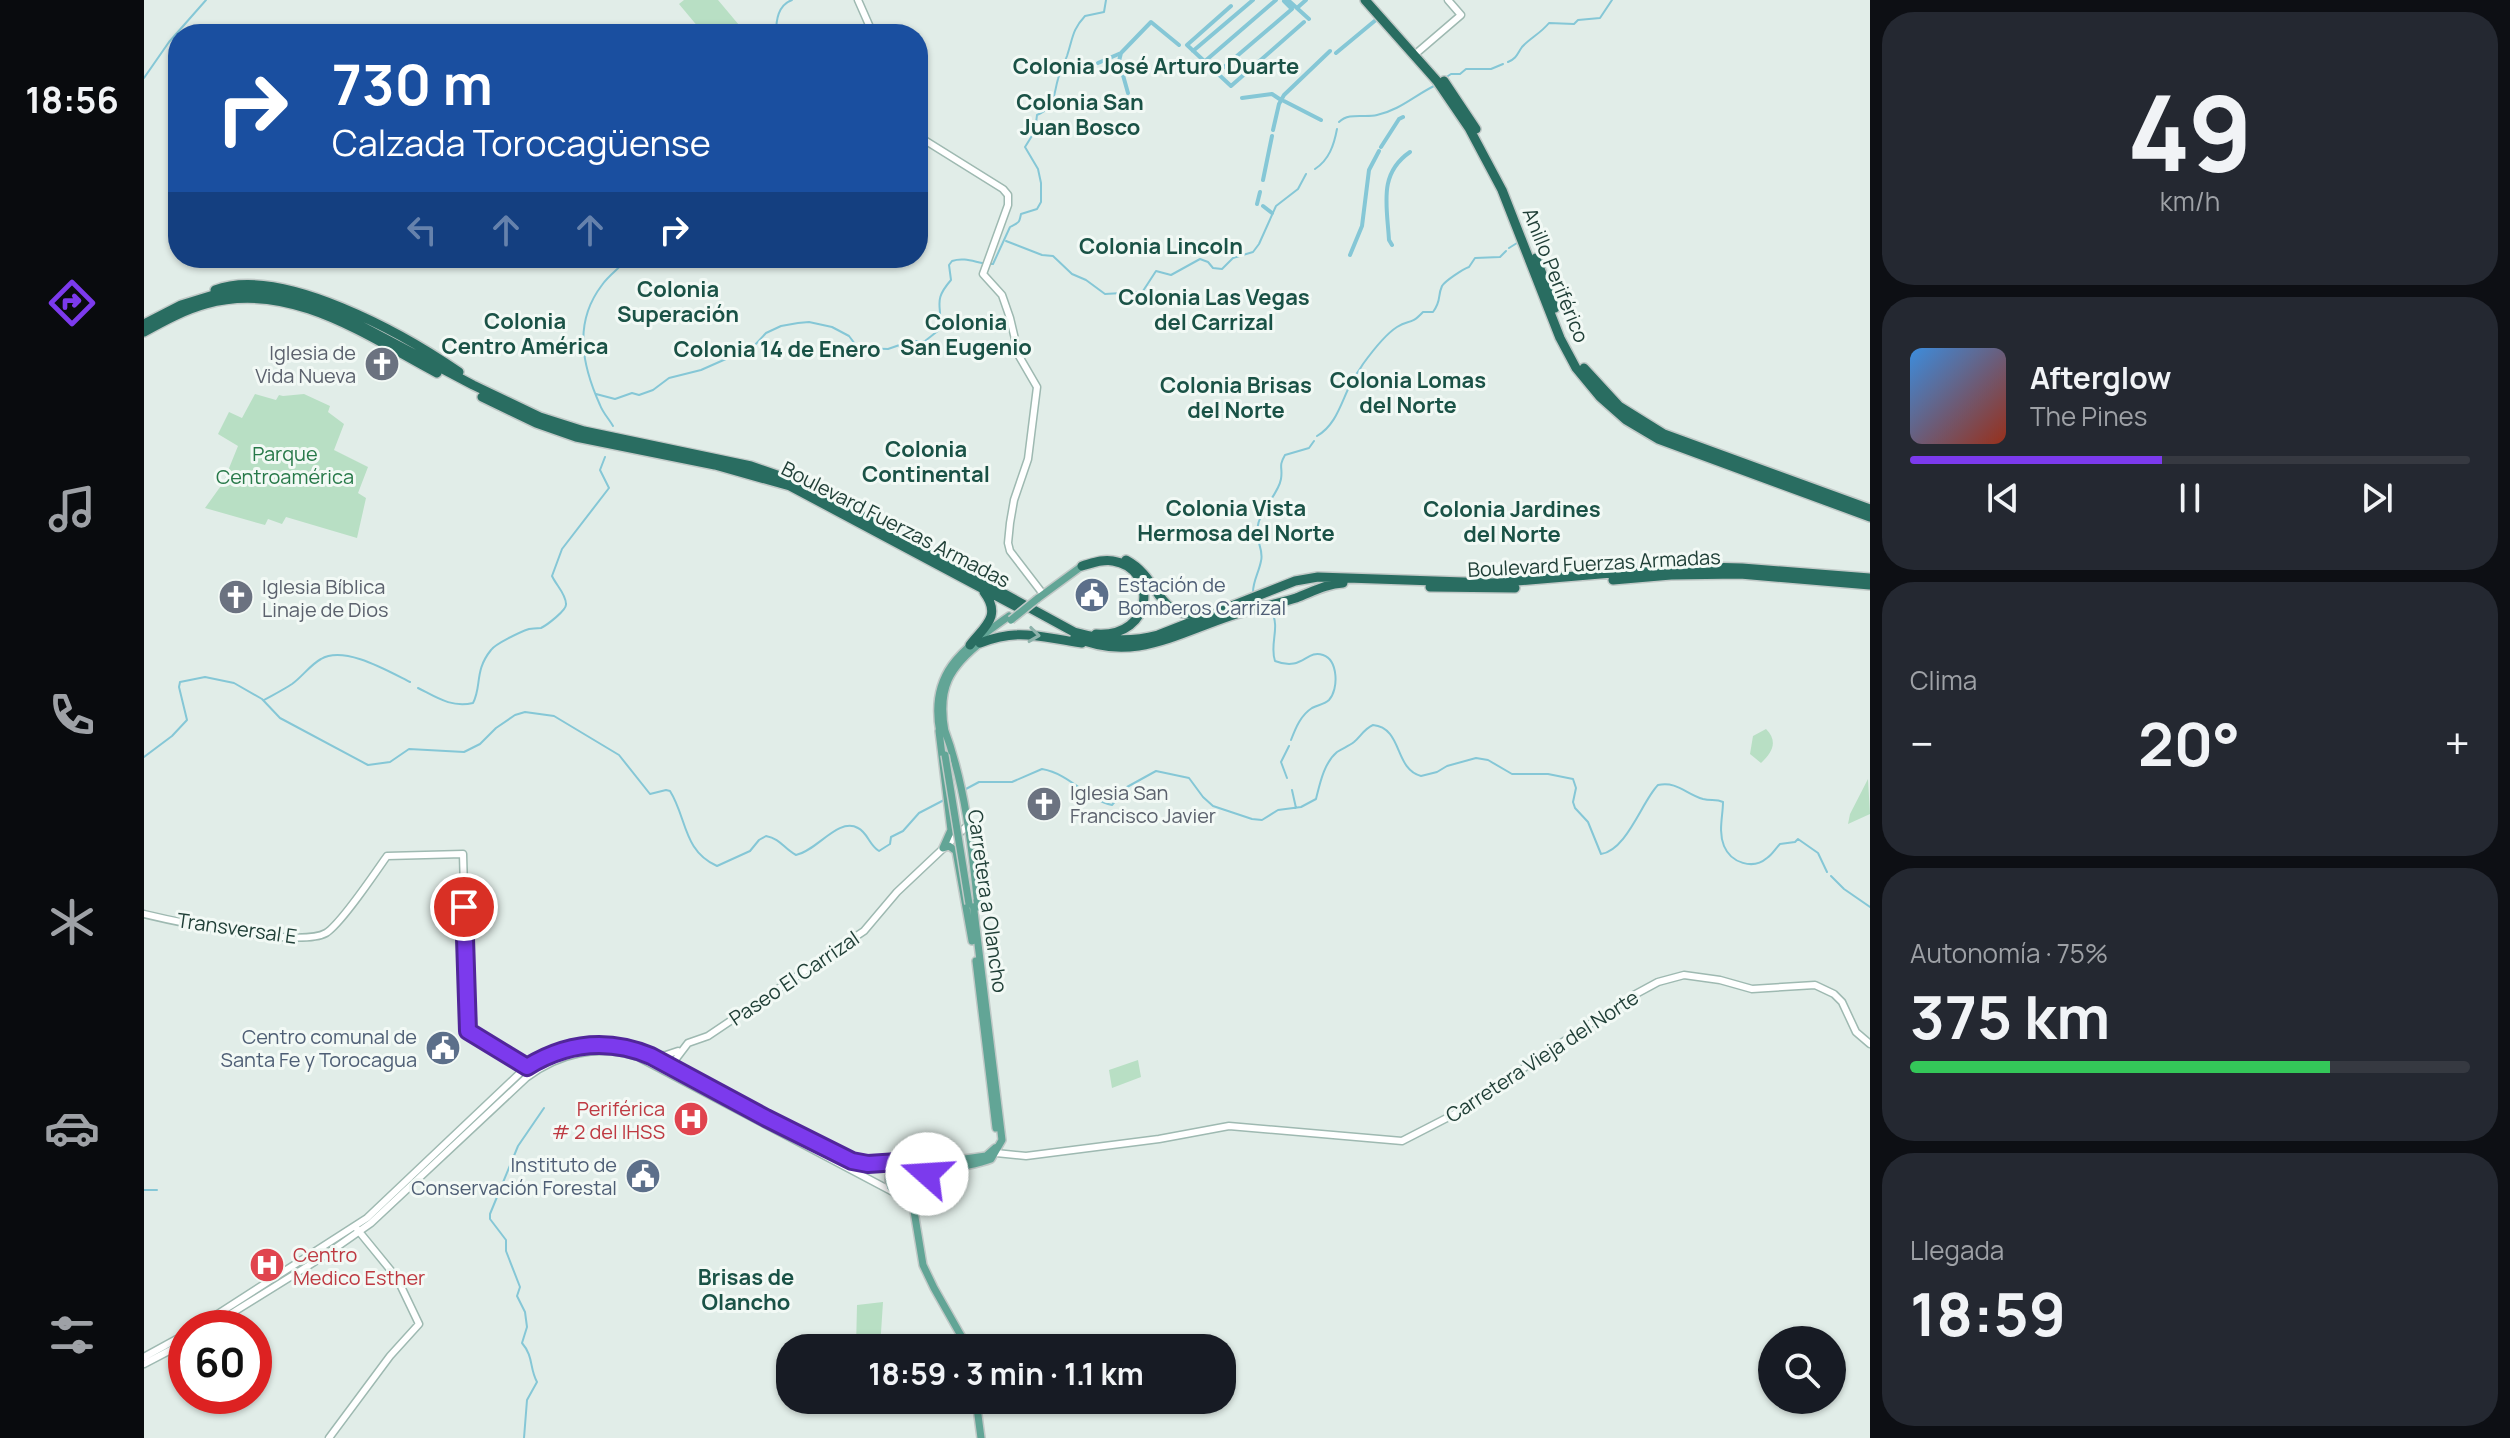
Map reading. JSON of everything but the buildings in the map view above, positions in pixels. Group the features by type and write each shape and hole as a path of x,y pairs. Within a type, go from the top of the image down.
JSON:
{"highway":[{"name":"Anillo Periférico","path":"1365,0 1437,81 1469,128 1513,215 1560,338 1588,384 1612,408 1642,430 1681,449 1870,517"},
{"name":"Anillo Periférico","path":"1373,0 1459,100 1490,153 1518,212 1573,351 1605,393 1633,416 1673,438 1870,509"},
{"name":"Boulevard Fuerzas Armadas","path":"144,324 226,286 267,285 309,295 423,347 473,385 540,417 584,431 728,461 789,478 1074,632 1100,640 1137,641 1275,588 1318,577 1521,583 1671,568 1742,568 1793,576"},
{"name":"Boulevard Fuerzas Armadas","path":"144,332 194,308 222,300 262,298 300,305 510,411 559,431 748,472 790,486 1089,643 1120,648 1148,645 1232,615 1346,582 1503,590 1671,575 1793,576"},
{"path":"1746,472 1870,523"},
{"path":"1082,566 1104,556 1124,559 1146,575 1169,608 1186,616 1210,615"},
{"path":"1074,632 1109,634 1125,630 1137,620 1144,601 1139,579 1124,564 1106,560 1082,566"},
{"path":"1793,576 1870,576"},
{"path":"1793,576 1870,585"},
{"path":"1295,581 1289,591 1299,597"},
{"path":"1275,588 1285,596 1279,603"},
{"path":"975,644 992,616 990,602 982,589"},
{"path":"975,644 998,636 1023,633 1089,643"}],"main road":[{"name":"Carretera a Olancho","path":"922,1165 986,1156 995,1148 998,1138 971,903 941,730 941,706 946,682 975,644 1082,566"},
{"path":"941,730 960,787 967,826 978,903 979,930 974,941"},
{"path":"941,730 953,835 943,848"},
{"path":"943,848 949,846 956,851 974,941"},
{"name":"Carretera a Olancho","path":"974,941 999,1107 1000,1152"},
{"path":"960,1334 927,1276 914,1211 921,1193 935,1175 944,1170 981,1163 1000,1152"},
{"path":"914,1211 890,1180 893,1169 902,1161 913,1161 922,1165 927,1174 927,1184"},
{"path":"900,1196 912,1198 921,1193"},
{"path":"978,1414 981,1438"}],"street":[{"path":"858,0 869,24"},
{"path":"1419,51 1461,15 1448,0"},
{"path":"928,142 1008,195 1008,205 984,268 985,278 1002,295 1019,356 1037,387 1028,459 1014,500 1008,543 1010,551 1040,596"},
{"path":"953,835 967,826"},
{"name":"Paseo El Carrizal","path":"651,1056 666,1055 691,1041 708,1036 864,931 895,893 943,848"},
{"name":"Transversal E","path":"144,914 267,936 316,937 335,925 387,856 463,854 468,1031 530,1070"},
{"name":"Carretera Vieja del Norte","path":"1000,1152 1026,1156 1159,1139 1229,1126 1402,1141 1474,1104 1634,995 1658,982 1684,975 1752,989 1815,985 1834,994 1842,1002 1856,1032 1870,1044"},
{"path":"235,1310 357,1229 530,1070 564,1048 591,1045 632,1049 651,1056 900,1196"},
{"name":"Paseo El Carrizal","path":"668,1068 681,1049"},
{"path":"530,1070 572,1054 593,1051 631,1054 668,1068 852,1161 868,1164 902,1161"},
{"path":"329,1438 390,1356 419,1324 397,1278 357,1229"},
{"path":"225,1310 357,1229"},
{"path":"144,1357 168,1344"},
{"path":"144,1364 168,1351"}],"green space":[{"path":"684,0 718,0 738,24 696,24 679,4"},
{"name":"Parque Centroamérica","path":"255,394 276,400 279,395 304,394 330,406 328,412 344,424 334,450 368,467 358,493 366,498 357,538 286,517 282,524 268,519 265,525 205,508 223,483 238,446 218,434 229,412 242,418"},
{"path":"1766,729 1773,742 1769,755 1761,763 1750,754 1753,736"},
{"path":"1868,779 1870,814 1848,824 1850,814"},
{"path":"1138,1060 1141,1077 1112,1088 1109,1070"},
{"path":"909,1164 920,1168 924,1179 920,1190 909,1194 898,1190 894,1179 898,1168"},
{"path":"883,1302 881,1334 856,1334 857,1305"}],"waterway":[{"path":"185,24 206,0"},
{"path":"777,24 781,9 792,0"},
{"path":"596,394 615,399 632,393 639,395 653,390 669,378 701,370 753,347 766,333 781,326 798,323 832,327 849,336 858,348 888,349 911,341 925,341 939,330 940,299 951,280 949,265 952,261 993,264 1010,227 1018,222 1021,214 1037,209 1041,202 1038,169 1025,147 1035,131 1037,115 1048,108 1053,100 1073,34 1085,16 1104,12 1106,0"},
{"path":"1193,51 1253,0"},
{"path":"1204,62 1276,0"},
{"path":"1288,0 1309,19"},
{"path":"1297,8 1306,0"},
{"path":"1508,62 1549,23 1574,24 1578,20 1600,18 1612,0"},
{"path":"1217,73 1292,9 1284,1"},
{"path":"1231,6 1187,45 1231,86 1304,22"},
{"path":"1336,53 1377,19"},
{"path":"1098,63 1121,53 1151,22 1179,45"},
{"path":"144,78 168,43"},
{"path":"1273,130 1284,95 1330,51"},
{"path":"1121,53 1119,61 1128,93"},
{"path":"1445,78 1466,69 1491,69 1503,64"},
{"path":"1339,122 1347,117 1385,113 1436,85"},
{"path":"1242,98 1272,94 1281,100"},
{"path":"1284,101 1321,120"},
{"path":"1381,147 1403,117"},
{"path":"1315,169 1330,152 1337,129"},
{"path":"1263,180 1272,136"},
{"path":"1350,255 1362,226 1369,170 1379,151"},
{"path":"1392,245 1386,203 1389,180 1393,170 1410,152"},
{"path":"1006,241 1053,256 1072,274 1105,294 1139,292 1143,291 1156,271 1171,275 1200,259 1213,268 1222,269 1233,258 1253,252 1276,206 1298,189 1306,174"},
{"path":"1257,204 1260,192"},
{"path":"1263,206 1272,213"},
{"path":"1509,248 1517,243"},
{"path":"1317,436 1333,420 1354,377 1388,334 1423,312 1433,312 1442,286 1469,267 1475,258 1500,257 1506,251"},
{"path":"613,426 594,390 583,344 587,314 593,299 618,268"},
{"path":"1253,592 1262,557 1258,522 1279,485 1283,459 1285,455 1309,448 1314,441"},
{"path":"418,688 451,703 473,703 482,665 493,647 529,629 541,628 563,610 566,604 564,597 552,576 562,549 609,488 600,470 605,457"},
{"path":"1271,610 1275,623 1275,661 1292,664 1312,655 1323,655 1332,663 1335,675 1329,700 1305,714 1291,740"},
{"path":"264,700 292,684 321,659 331,656 342,655 366,661 410,682"},
{"path":"144,757 187,720 180,682 205,677 234,683 262,699 280,718 368,765 390,762 409,749 464,752 480,744 515,715 525,712 554,716 619,755 650,794 670,791 692,843 706,860 717,866 750,851 766,836 796,855 812,848 835,831 850,826 861,830 879,851 890,844 891,837 903,831 919,813 944,800"},
{"path":"964,790 979,782 1012,782 1042,769 1062,776 1095,798 1112,805 1127,787 1156,771 1189,778 1213,806 1262,820 1278,810 1301,807 1316,799 1329,762 1337,752 1373,725 1389,733 1406,766 1421,776 1476,758 1488,760 1512,774 1548,774 1573,779 1575,808 1588,822 1601,854 1619,844 1652,792 1658,785 1665,784 1703,799 1723,802 1722,840 1727,852 1737,860 1749,864 1761,862 1780,844 1798,839 1818,853 1827,872"},
{"path":"1287,778 1281,762 1289,746"},
{"path":"1292,790 1296,808"},
{"path":"1831,876 1870,907"},
{"path":"524,1438 527,1400 537,1382 522,1343 527,1327 525,1312 517,1296 520,1287 506,1251 506,1240 490,1219 490,1214 518,1146 544,1108"},
{"path":"144,1190 157,1190"}],"place":[{"name":"Iglesia de Vida Nueva","path":"382,364"},
{"name":"Estación de Bomberos Carrizal","path":"1092,595"},
{"name":"Iglesia Bíblica Linaje de Dios","path":"236,597"},
{"name":"Iglesia San Francisco Javier","path":"1044,804"},
{"name":"Centro comunal de Santa Fe y Torocagua","path":"443,1048"},
{"name":"Periférica # 2 del IHSS","path":"691,1119"},
{"name":"Instituto de Conservación Forestal","path":"643,1176"},
{"name":"Centro Medico Esther","path":"267,1265"}],"district":[{"name":"Colonia José Arturo Duarte","path":"1156,66"},
{"name":"Colonia San Juan Bosco","path":"1080,114"},
{"name":"Colonia Lincoln","path":"1161,246"},
{"name":"Colonia Superación","path":"678,302"},
{"name":"Colonia Las Vegas del Carrizal","path":"1214,310"},
{"name":"Colonia Centro América","path":"525,334"},
{"name":"Colonia San Eugenio","path":"966,334"},
{"name":"Colonia 14 de Enero","path":"777,349"},
{"name":"Colonia Lomas del Norte","path":"1408,392"},
{"name":"Colonia Brisas del Norte","path":"1236,398"},
{"name":"Colonia Continental","path":"926,462"},
{"name":"Colonia Vista Hermosa del Norte","path":"1236,520"},
{"name":"Colonia Jardines del Norte","path":"1512,522"},
{"name":"Brisas de Olancho","path":"746,1290"}],"route":[{"path":"464,907 468,1031 527,1067 564,1048 612,1045 632,1049 852,1161 868,1164 913,1161 922,1165 927,1174"}]}
